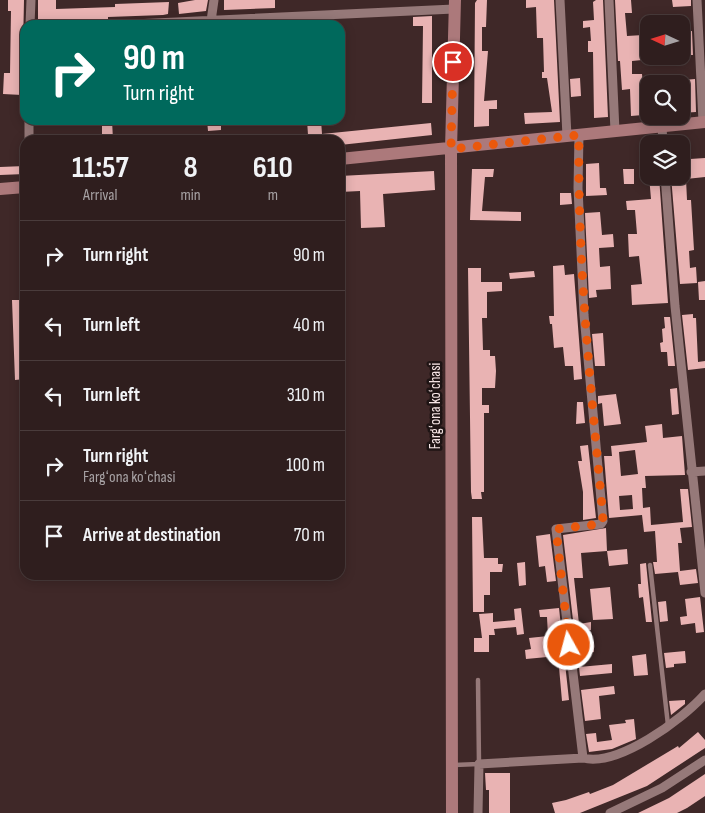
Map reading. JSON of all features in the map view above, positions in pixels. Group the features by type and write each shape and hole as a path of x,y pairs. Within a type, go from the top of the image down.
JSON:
{"street":[{"path":"30,20 31,0"},
{"path":"211,20 214,0"},
{"path":"560,0 578,188 584,315 603,517 601,524 556,529 582,758"},
{"path":"609,0 615,131"},
{"path":"345,159 704,122 697,0"},
{"path":"226,20 455,5"},
{"name":"Fargʻona koʻchasi","path":"452,813 451,149 455,5"},
{"path":"662,126 662,135"},
{"path":"666,185 691,472 705,593"},
{"path":"0,190 20,188"},
{"path":"691,472 705,471"},
{"path":"478,813 479,764 582,758 599,760 621,753 668,724 693,707 705,694"},
{"path":"610,813 662,788 705,760"}],"lane":[{"path":"650,565 668,724"},
{"path":"452,765 479,764 478,680"}],"building":[{"path":"8,0 24,0 24,20 20,20 20,95 3,94 4,73 10,73 11,11 8,11"},
{"path":"38,0 56,0 56,9 115,7 115,4 169,2 168,14 163,15 108,17 108,20 38,20"},
{"path":"208,0 206,11 179,14 178,3"},
{"path":"224,0 275,0 275,8 224,10"},
{"path":"477,0 487,0 486,27 482,27 482,51 488,51 484,101 497,100 497,109 489,109 489,126 474,127 475,3"},
{"path":"526,0 554,0 560,122 525,124 524,113 552,112 547,78 542,78 542,72 544,72 543,38 537,38 536,7 526,8"},
{"path":"603,0 608,117 594,118 593,52 588,52 588,41 591,41 590,27 583,28 583,21 594,20 593,2"},
{"path":"615,0 631,0 632,13 625,13 627,36 640,35 640,60 632,61 632,74 642,74 640,75 640,115 631,116 630,89 622,90 620,61 618,61"},
{"path":"672,0 691,0 691,6 673,7"},
{"path":"432,16 432,103 422,103 423,26 413,26 413,17"},
{"path":"690,31 692,31 693,55 690,55"},
{"path":"580,78 581,96 571,97 570,79"},
{"path":"690,79 695,79 696,112 690,112"},
{"path":"431,123 432,135 345,144 345,135 308,135 307,125 321,125 322,134"},
{"path":"102,125 112,125 113,135 102,135"},
{"path":"207,125 221,125 221,130 208,131"},
{"path":"705,158 705,177 690,179 690,159"},
{"path":"599,163 600,188 606,188 607,195 586,196 586,164"},
{"path":"20,166 20,174 0,175 0,167"},
{"path":"472,169 494,169 493,177 485,177 482,211 521,212 521,221 470,220"},
{"path":"623,169 634,169 634,184 624,184"},
{"path":"434,171 435,190 383,194 385,227 361,228 360,191 345,192 345,176"},
{"path":"650,185 660,185 668,303 632,305 631,285 642,284 639,256 629,257 628,234 637,234 635,210 627,210 626,201 651,199"},
{"path":"672,185 686,185 687,200 691,200 694,250 689,251 690,268 696,267 697,283 680,284"},
{"path":"560,193 571,193 572,204 560,205"},
{"path":"600,212 602,235 613,234 614,247 599,248 600,267 610,266 611,289 596,290 597,297 589,298 585,213"},
{"path":"564,265 565,275 574,274 582,379 574,380 573,366 565,366 563,347 554,348 552,324 550,324 549,316 554,316 553,266"},
{"path":"468,268 481,268 481,282 502,282 502,291 487,292 487,318 482,318 483,350 490,350 490,356 495,356 496,371 495,388 482,388 482,405 489,405 489,413 484,413 484,492 481,492 482,499 472,499 471,492"},
{"path":"534,271 535,277 510,279 509,273"},
{"path":"705,281 705,300 699,300 698,282"},
{"path":"12,300 20,300 20,380 15,380"},
{"path":"693,314 693,318 696,318 698,362 705,361 705,368 688,370 682,315"},
{"path":"664,317 670,317 675,366 668,366 667,352 661,352 660,343 663,342 662,329 665,328"},
{"path":"603,333 605,366 595,366 592,334"},
{"path":"677,388 679,414 672,415 670,389"},
{"path":"616,394 621,424 604,426 602,403 598,404 598,396"},
{"path":"577,402 583,402 585,423 576,424"},
{"path":"662,424 663,438 682,436 685,475 645,476 646,488 642,488 643,508 650,507 651,525 683,522 680,489 688,489 692,527 680,528 682,543 678,543 680,571 696,569 698,583 680,585 678,572 655,574 653,562 657,562 655,531 644,532 642,515 609,518 604,456 612,456 611,446 647,442 645,426","holes":["635,450 638,474 621,476 619,452","632,495 633,509 620,510 619,496"]},
{"path":"588,445 596,518 583,520 583,492 578,461 582,461 580,446"},
{"path":"472,517 482,517 484,558 498,558 498,564 503,564 502,572 490,572 490,595 484,595 484,612 473,612"},
{"path":"606,528 607,551 581,553 583,578 574,578 579,624 591,622 591,630 583,631 583,643 594,642 594,652 577,654 563,535"},
{"path":"550,534 556,581 547,582 545,566 539,567 536,536"},
{"path":"627,549 628,564 609,566 607,551"},
{"path":"525,562 526,585 519,586 517,563"},
{"path":"646,563 652,622 646,622 643,597 639,598 638,584 641,584 640,564"},
{"path":"610,587 613,619 593,620 590,589"},
{"path":"700,597 704,632 696,633 695,623 681,625 680,617 687,616 685,599"},
{"path":"666,601 668,621 660,622 658,602"},
{"path":"521,608 524,634 517,635 516,627 494,629 495,635 489,635 489,652 474,652 474,638 482,638 479,614 493,613 493,622 515,620 514,609"},
{"path":"559,608 569,700 562,701 558,656 526,659 525,650 531,649 529,638 548,636 547,617 540,617 539,610"},
{"path":"685,651 686,663 674,664 674,667 666,668 664,653"},
{"path":"646,654 648,675 634,676 632,656"},
{"path":"612,664 612,673 580,676 579,667"},
{"path":"614,686 615,694 599,696 601,719 585,721 581,690"},
{"path":"685,700 685,704 671,715 669,701"},
{"path":"634,719 636,739 612,749 589,752 586,734 596,733 597,742 612,740 609,725 626,723 625,720"},
{"path":"698,732 705,740 705,748 647,786 580,813 555,813 552,803 589,792 590,794 613,785 678,746 679,748"},
{"path":"485,773 510,773 510,813 489,813 489,790 486,790"},
{"path":"705,774 705,796 687,808 677,813 638,813 669,798"}],"route":[{"path":"453,62 451,149 579,135 578,188 584,315 603,521 601,524 556,529 569,645"}]}
